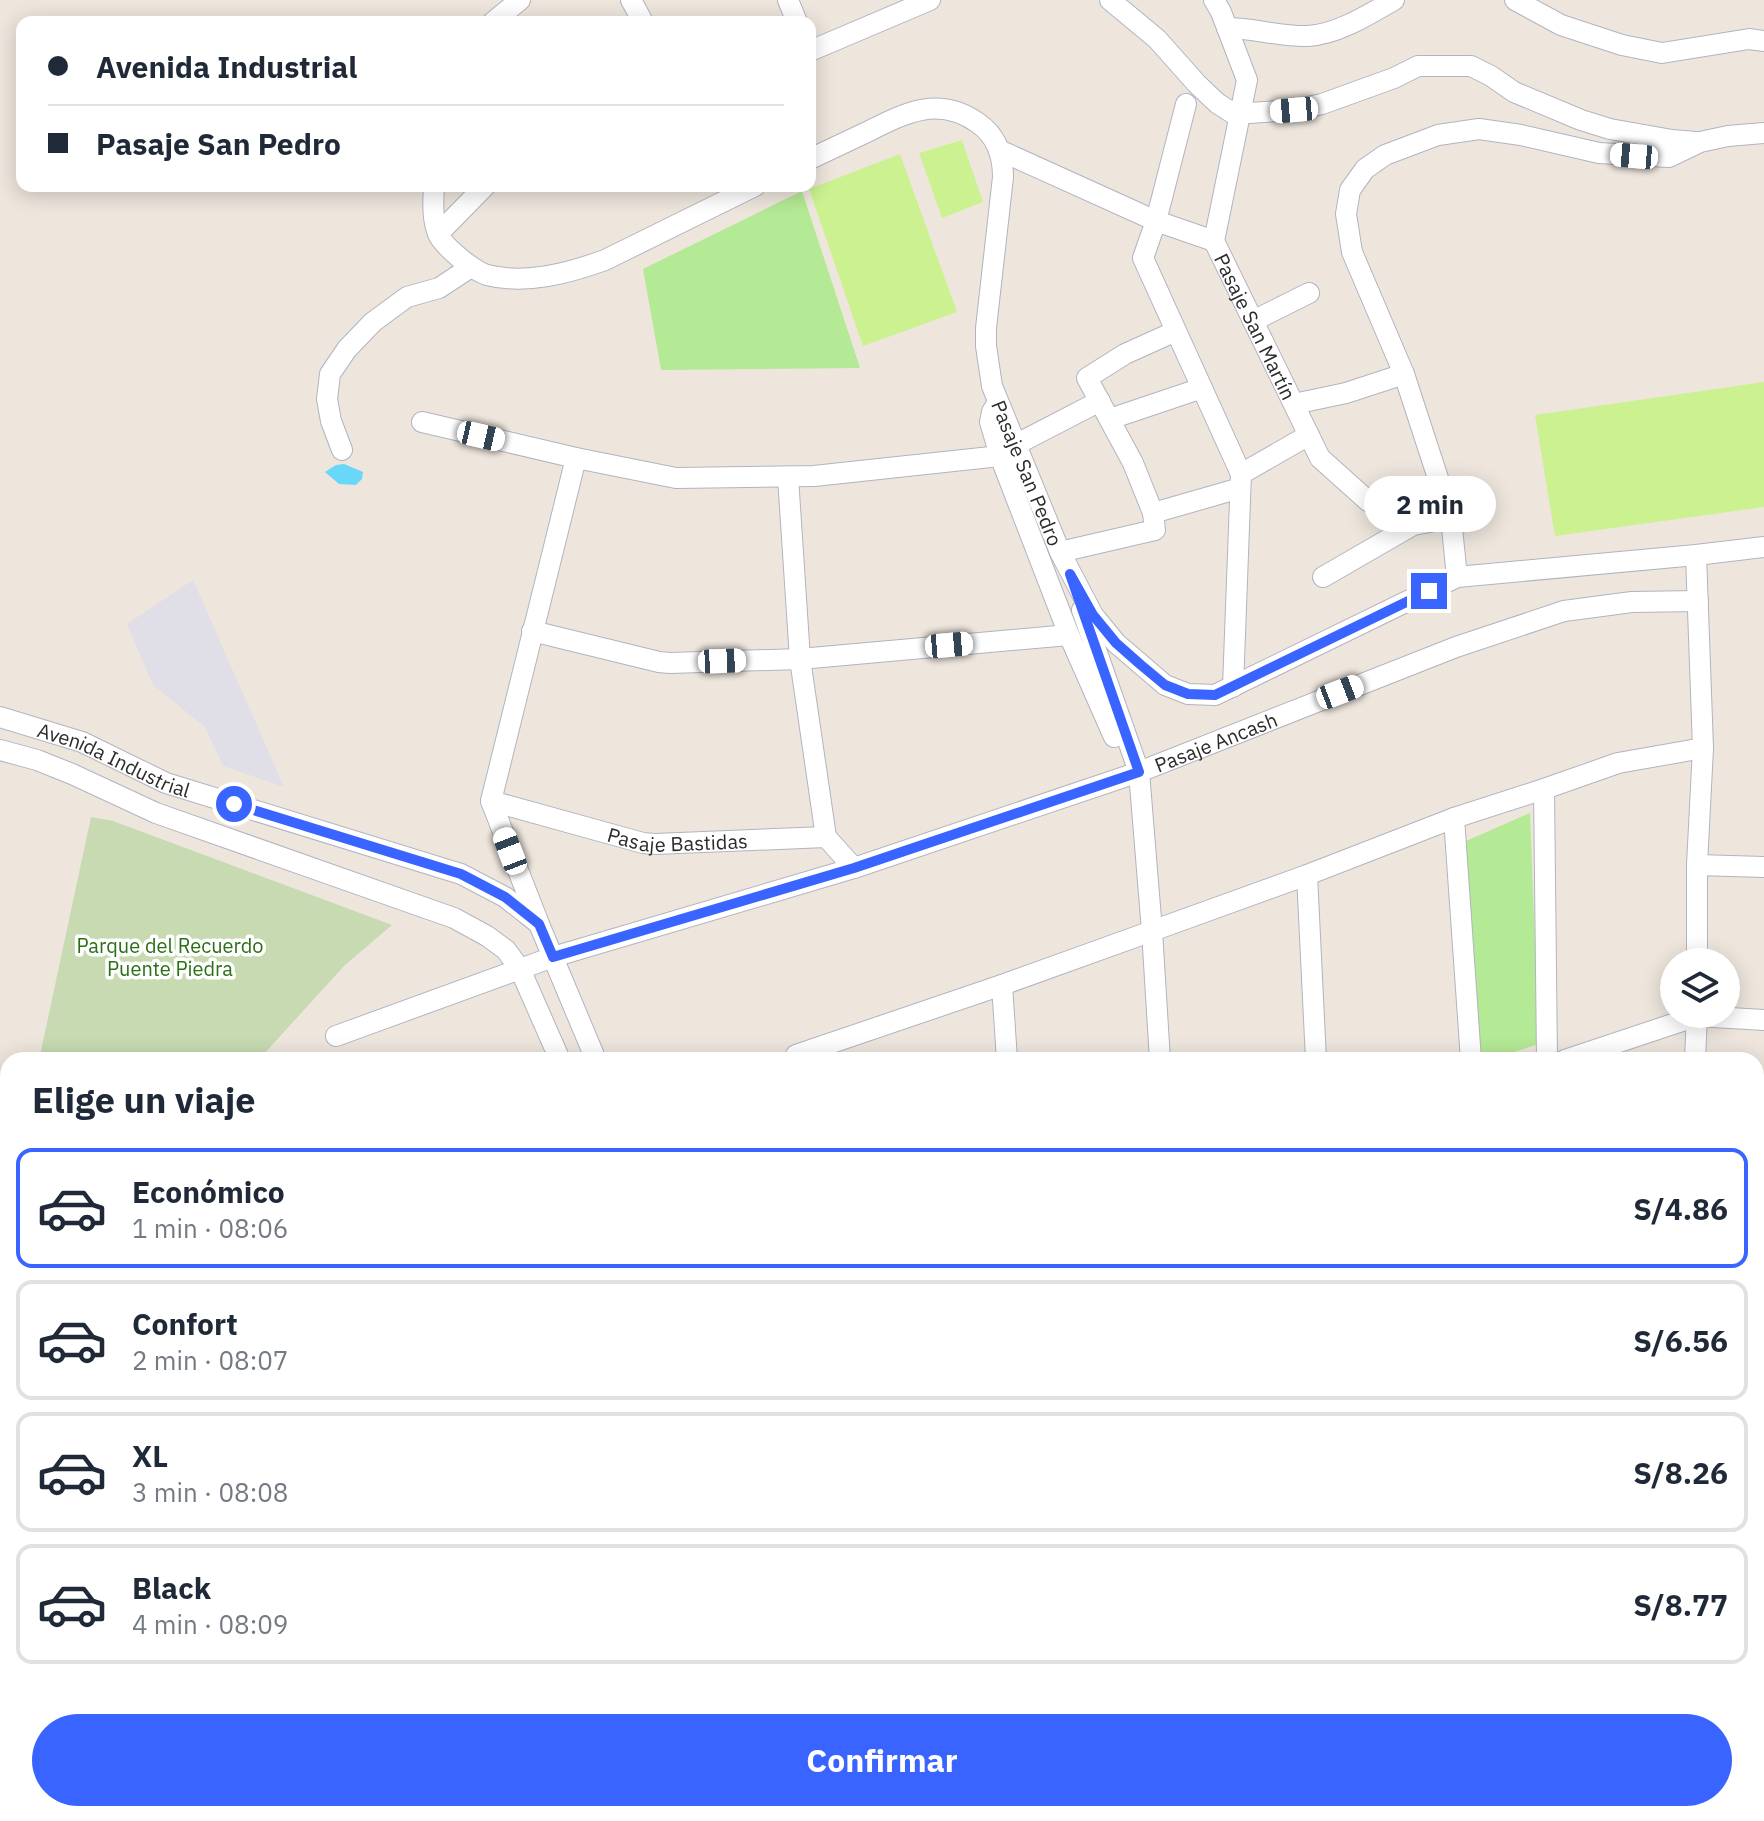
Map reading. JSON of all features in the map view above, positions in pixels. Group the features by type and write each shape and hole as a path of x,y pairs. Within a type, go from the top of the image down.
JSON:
{"street":[{"path":"500,16 520,0"},
{"path":"816,48 930,0"},
{"path":"1110,0 1157,39 1217,103 1234,114 1294,110 1322,104 1418,66 1471,66 1514,92 1581,120 1610,129 1700,142"},
{"name":"Pasaje San Martín","path":"1214,0 1247,80 1214,241 1320,458 1368,501 1413,525"},
{"path":"1227,28 1309,36 1336,30 1394,0"},
{"path":"1515,0 1561,25 1622,45 1662,53 1749,39 1764,41"},
{"path":"1186,104 1156,221 1143,258 1241,481 1233,687"},
{"path":"816,156 900,116 937,108 954,110 984,127 999,150 1156,221 1214,241"},
{"path":"1457,577 1451,518 1404,374 1352,252 1346,214 1350,190 1365,169 1385,155 1438,135 1479,129 1599,153 1669,157 1700,142 1764,133"},
{"name":"Pasaje San Pedro","path":"999,150 1003,164 1002,195 986,328 988,365 998,402 990,422 1093,615 1116,643 1165,685 1188,694 1215,695 1457,577 1764,547"},
{"path":"434,192 433,209 438,234 450,250 486,275 514,278 557,274 605,260 743,192"},
{"path":"438,234 479,192"},
{"path":"342,450 327,399 330,374 347,349 373,322 407,297 439,288 471,267"},
{"path":"1253,321 1309,293"},
{"path":"1060,552 1155,530 1153,513 1133,463 1087,378 1125,354 1176,331"},
{"path":"1294,404 1346,393 1404,374"},
{"path":"1110,419 1202,388"},
{"path":"422,422 676,478 788,477 1007,451 1100,401"},
{"path":"1153,513 1241,481 1309,435"},
{"path":"1007,451 1069,635 1116,742 1139,772"},
{"path":"576,458 491,801 593,1052"},
{"path":"788,477 800,659 826,837 854,868"},
{"path":"1323,577 1413,525 1451,518"},
{"path":"1696,555 1703,748 1697,865 1697,948"},
{"path":"1070,574 1139,772 1160,1052"},
{"name":"Pasaje Ancash","path":"336,1036 553,957 854,868 1139,772 1456,647 1564,611 1632,602 1698,601"},
{"path":"532,631 659,662 800,659 1069,635"},
{"name":"Avenida Industrial","path":"0,717 82,742 166,783 461,874 505,897 539,924"},
{"path":"805,1052 1152,931 1454,818 1618,763 1703,748"},
{"path":"0,750 72,774 156,813 454,918 506,950 520,969 556,1052"},
{"path":"1544,789 1547,1052"},
{"name":"Pasaje Bastidas","path":"491,801 643,843 826,837"},
{"path":"1454,818 1470,1052"},
{"path":"1697,865 1764,867"},
{"path":"1307,875 1316,1052"},
{"path":"1002,985 1006,1052"},
{"path":"1740,1018 1764,1020"},
{"path":"1588,1052 1660,1028"},
{"path":"1695,1052 1696,1028"}],"shaded area":[{"path":"193,580 284,787 223,766 205,727 153,685 127,624"}],"green space":[{"path":"962,140 983,202 942,218 919,153"},
{"path":"900,154 957,312 863,346 810,192 816,192 816,186"},
{"path":"802,192 860,368 661,370 643,269"},
{"path":"1764,382 1764,507 1555,536 1535,415"},
{"path":"1530,813 1539,1044 1514,1052 1480,1052 1466,841"},
{"name":"Parque del Recuerdo Puente Piedra","path":"91,817 113,821 392,925 345,965 266,1052 41,1052"}],"water":[{"path":"344,464 363,472 362,479 356,485 339,484 325,472"}],"route":[{"path":"234,804 461,874 505,897 539,924 553,957 854,868 1139,772 1070,574 1093,615 1116,643 1165,685 1188,694 1215,695 1429,591"}]}
